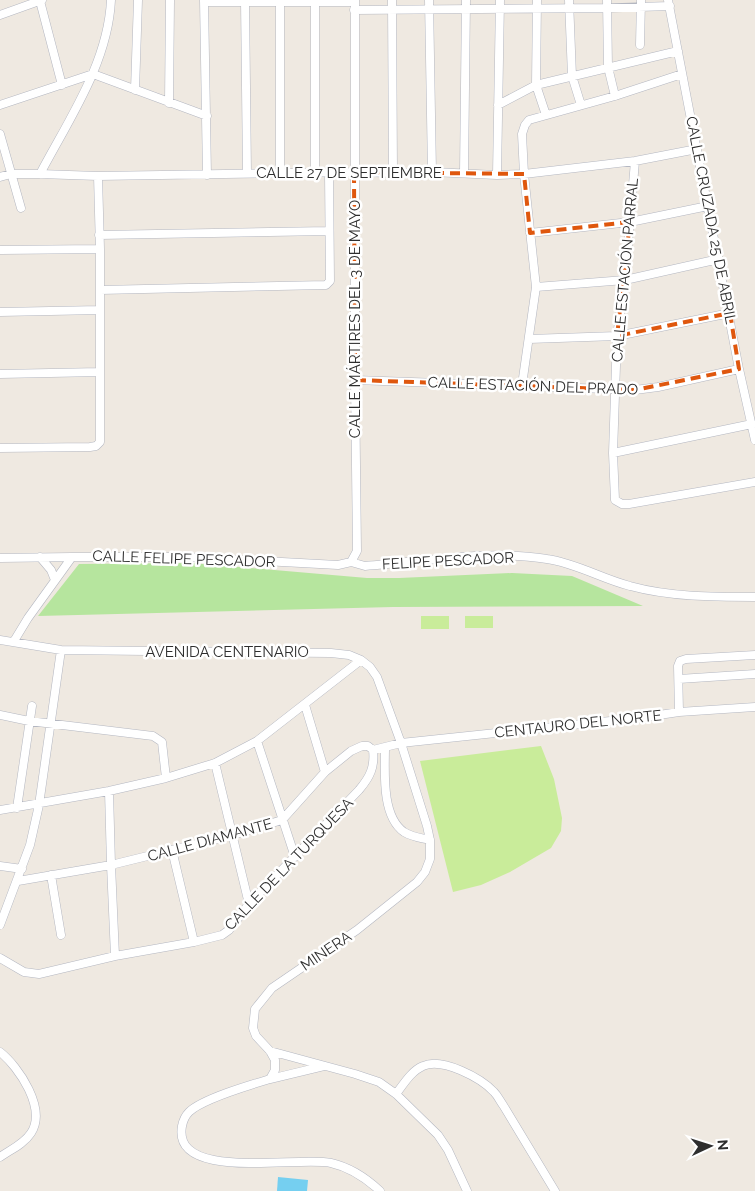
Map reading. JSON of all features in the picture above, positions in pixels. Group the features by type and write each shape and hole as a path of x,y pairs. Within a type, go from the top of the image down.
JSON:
{"street":[{"path":"0,15 41,0 62,86"},
{"path":"40,174 93,74 105,38 110,0"},
{"path":"135,90 138,0"},
{"path":"168,103 170,0"},
{"path":"315,0 315,173"},
{"path":"207,175 204,1 315,0 392,9 429,9 466,4 669,3"},
{"path":"392,0 392,173"},
{"path":"429,0 432,172"},
{"path":"244,1 247,173"},
{"path":"280,1 280,172"},
{"name":"CALLE CRUZADA 25 DE ABRIL","path":"669,3 730,313 739,369 755,440"},
{"name":"CALLE MÁRTIRES DEL 3 DE MAYO","path":"351,562 357,551 354,4"},
{"path":"464,173 466,4"},
{"path":"497,175 500,4"},
{"path":"537,4 536,85 546,115"},
{"path":"569,4 572,76 581,104"},
{"path":"607,4 608,66 615,96"},
{"path":"640,45 641,4"},
{"path":"498,105 536,85 608,66 678,51"},
{"path":"0,105 62,86 93,74 207,116"},
{"path":"522,386 536,287 524,174 522,134 525,125 529,120 615,96 682,74"},
{"path":"0,134 21,208"},
{"name":"CALLE 27 DE SEPTIEMBRE","path":"0,178 12,174 98,176 280,172 432,172 497,175 524,174 635,161 697,149"},
{"name":"CALLE ESTACIÓN PARRAL","path":"635,161 625,280 617,336 613,453 615,500 622,504 629,504 755,482"},
{"path":"100,290 326,285 330,281 329,172"},
{"path":"0,448 90,447 96,446 100,442 100,235 98,176"},
{"path":"530,233 630,222 708,206"},
{"path":"100,235 329,231"},
{"path":"0,250 100,249"},
{"path":"536,287 625,280 718,258"},
{"path":"0,312 100,310"},
{"path":"529,339 617,336 730,313"},
{"name":"CALLE ESTACIÓN DEL PRADO","path":"355,380 614,390 658,388 739,369"},
{"path":"0,374 100,372"},
{"path":"613,453 752,424"},
{"name":"CALLE FELIPE PESCADOR","path":"14,641 28,618 72,557 187,556 338,565 351,562"},
{"name":"FELIPE PESCADOR","path":"351,562 365,566 481,556 548,559 630,586 659,592 705,597 755,597"},
{"path":"40,557 51,570 55,580"},
{"path":"0,558 72,557"},
{"name":"AVENIDA CENTENARIO","path":"0,640 61,650 331,653 349,654 361,660"},
{"path":"0,926 30,845 39,805 61,650"},
{"path":"679,712 680,679 678,666 680,661 686,659 755,655"},
{"path":"0,810 39,805 110,791 166,778 215,763 257,741 361,660 370,667 376,677 401,743 430,840 411,836 404,832 393,819 385,789 385,747"},
{"path":"680,679 755,674"},
{"path":"305,705 325,772"},
{"path":"17,808 32,706"},
{"name":"CENTAURO DEL NORTE","path":"401,743 639,718 679,712 755,707"},
{"path":"0,715 29,721 152,736 162,742 164,748 166,778"},
{"path":"257,741 295,857"},
{"name":"CALLE DIAMANTE","path":"18,881 110,865 234,835 282,820 325,772 357,747 368,746 373,750 401,743"},
{"name":"CALLE DE LA TURQUESA","path":"0,958 24,972 40,974 116,956 215,938 229,930 249,904 365,783 374,766 373,750"},
{"path":"215,763 234,835 249,904"},
{"path":"110,791 110,865 116,956"},
{"name":"MINERA","path":"270,1050 256,1036 253,1028 255,1009 272,988 357,930 417,882 425,872 430,859 430,840"},
{"path":"172,850 194,942"},
{"path":"0,866 22,869"},
{"path":"51,875 61,935"},
{"path":"270,1050 368,1078 379,1082 396,1094 438,1136 448,1150 467,1191"},
{"path":"270,1050 275,1065 275,1070 270,1079"},
{"path":"0,1052 17,1068 24,1079 36,1116 34,1128 30,1135 0,1156"},
{"path":"396,1094 417,1070 431,1064 452,1067 477,1078 494,1092 503,1105 555,1191"},
{"path":"324,1066 238,1089 190,1111 182,1124 182,1142 195,1155 214,1161 332,1163 370,1181 380,1191"}],"highlighted area":[{"path":"354,172 524,174 530,233 630,222 617,336 730,313 739,369 635,390 355,380"}],"green space":[{"path":"191,563 367,578 512,573 572,576 643,606 393,607 38,616 79,564"},
{"path":"421,616 449,616 449,629 421,629"},
{"path":"465,616 493,616 493,628 465,628"},
{"path":"541,746 554,779 562,818 561,831 551,848 510,872 481,885 453,892 420,761"}],"water":[{"path":"278,1177 308,1180 307,1191 277,1191"}]}
